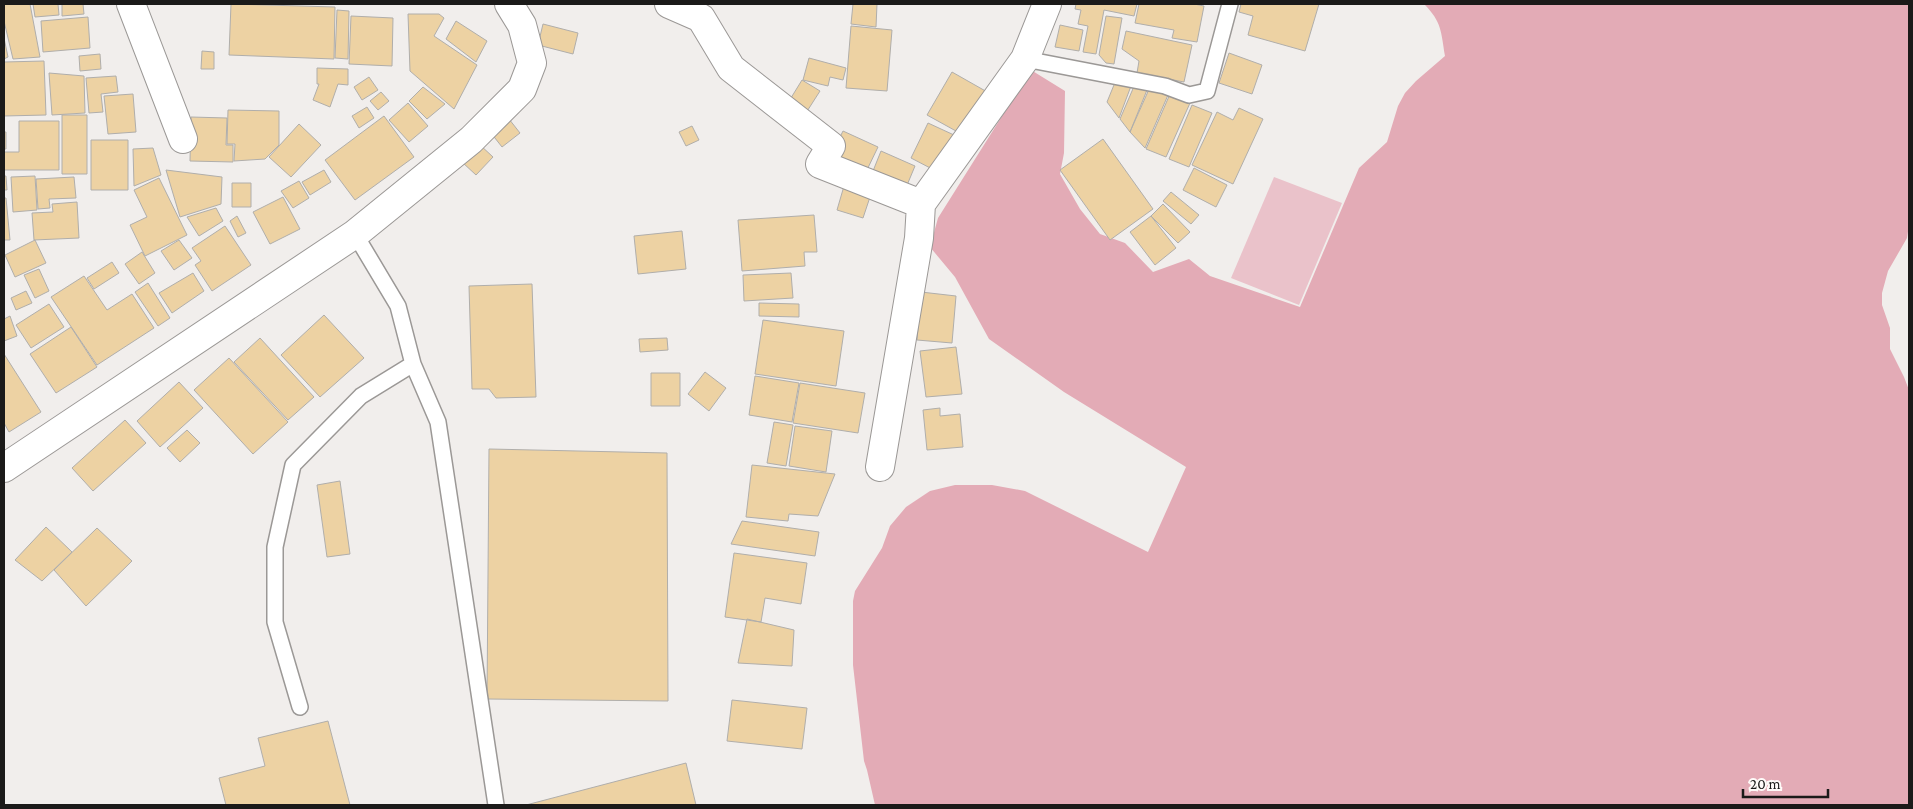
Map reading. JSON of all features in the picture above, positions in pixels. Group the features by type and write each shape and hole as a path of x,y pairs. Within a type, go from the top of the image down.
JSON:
{"street":[{"path":"131,4 183,139"},
{"path":"4,468 355,234 471,140 522,89 532,63 522,25 510,4"},
{"path":"669,4 701,18 731,68 831,146 820,164 921,204"},
{"path":"880,467 919,238 921,204 1025,59 1047,4"}],"lane":[{"path":"1025,59 1165,86 1189,95 1207,91 1230,4"},
{"path":"355,234 398,306 413,364 438,422 496,805"},
{"path":"300,707 275,622 275,546 294,465 361,396 413,364"}],"shaded area":[{"path":"1424,4 1909,4 1909,225 1907,238 1888,271 1882,293 1882,305 1890,328 1890,349 1909,390 1909,805 875,805 864,761 853,665 853,601 855,591 882,548 890,526 906,507 930,491 955,485 992,485 1025,491 1148,552 1186,467 1064,392 989,339 955,277 930,247 938,218 1031,70 1065,91 1064,153 1060,174 1080,209 1100,234 1125,243 1153,272 1189,259 1210,276 1300,307 1359,168 1387,142 1398,106 1405,93 1445,56 1438,22"},
{"path":"1274,177 1342,203 1299,305 1231,278"}],"building":[{"path":"4,4 30,4 40,57 13,59 4,21"},
{"path":"33,4 58,4 59,15 35,17"},
{"path":"62,4 83,4 84,14 62,16"},
{"path":"231,4 335,7 334,59 229,55"},
{"path":"853,4 877,4 876,27 851,24"},
{"path":"1076,4 1137,4 1134,16 1104,10 1096,54 1083,52 1088,26 1078,24 1081,10 1075,9"},
{"path":"1139,4 1194,4 1204,6 1197,42 1172,38 1174,30 1135,23"},
{"path":"1241,4 1319,4 1305,51 1248,35 1253,16 1239,12"},
{"path":"337,10 349,11 348,59 335,58"},
{"path":"408,14 439,14 444,18 434,36 477,65 454,109 410,71"},
{"path":"351,16 393,18 392,66 349,64"},
{"path":"1106,16 1122,18 1114,64 1106,63 1099,55"},
{"path":"88,17 90,48 43,52 41,21"},
{"path":"456,21 487,41 476,62 446,39"},
{"path":"543,24 578,33 573,54 538,45"},
{"path":"1060,25 1083,30 1079,51 1055,47"},
{"path":"851,26 892,30 887,91 846,88"},
{"path":"1126,31 1192,45 1184,82 1137,73 1139,61 1122,49"},
{"path":"4,38 8,57 4,59"},
{"path":"202,51 214,52 214,69 201,69"},
{"path":"1229,53 1262,65 1252,94 1219,83"},
{"path":"100,54 101,69 80,71 79,56"},
{"path":"809,58 846,68 843,80 830,77 828,86 803,80"},
{"path":"44,61 46,115 4,116 4,62"},
{"path":"317,68 348,69 348,85 338,84 330,107 313,100 319,84 317,84"},
{"path":"952,72 989,93 965,136 927,115"},
{"path":"49,73 84,76 85,113 52,115"},
{"path":"116,76 118,92 101,94 103,112 89,113 86,78"},
{"path":"369,77 378,90 362,100 354,87"},
{"path":"802,80 820,91 804,116 786,106"},
{"path":"1116,80 1131,86 1119,118 1107,102"},
{"path":"1135,84 1147,90 1130,132 1120,119"},
{"path":"423,87 445,104 427,119 409,101"},
{"path":"1150,87 1168,95 1145,148 1130,132"},
{"path":"381,92 389,101 378,110 370,101"},
{"path":"133,94 136,132 108,134 104,96"},
{"path":"1170,94 1190,103 1166,157 1146,149"},
{"path":"408,103 428,126 409,142 389,120"},
{"path":"1192,105 1212,113 1189,167 1169,159"},
{"path":"367,107 374,118 359,128 352,116"},
{"path":"1239,108 1263,119 1233,184 1192,165 1217,112 1233,120"},
{"path":"228,110 279,111 279,145 265,159 234,161 235,144 227,144"},
{"path":"62,115 87,115 87,174 62,174"},
{"path":"384,116 414,157 355,200 325,160"},
{"path":"191,117 227,118 226,145 233,145 233,162 190,161"},
{"path":"509,119 520,133 502,147 491,133"},
{"path":"19,121 59,121 59,170 4,170 4,152 19,152"},
{"path":"928,123 954,135 936,171 911,158"},
{"path":"299,124 321,145 291,177 269,157"},
{"path":"692,126 699,140 686,146 679,132"},
{"path":"843,131 878,147 865,174 830,157"},
{"path":"4,132 6,132 6,149 4,149"},
{"path":"1103,139 1153,209 1110,240 1060,170"},
{"path":"91,140 128,140 128,190 91,190"},
{"path":"479,144 493,157 476,175 462,162"},
{"path":"153,148 161,175 134,186 133,149"},
{"path":"881,151 915,166 905,190 871,176"},
{"path":"1194,168 1227,185 1216,207 1183,190"},
{"path":"166,170 222,177 221,204 180,217"},
{"path":"324,170 331,182 310,195 302,182"},
{"path":"4,176 6,176 7,190 4,190"},
{"path":"35,176 37,210 13,212 11,177"},
{"path":"74,177 76,198 49,199 50,208 38,209 36,179"},
{"path":"159,178 187,235 145,256 130,225 147,217 134,190"},
{"path":"299,181 309,198 293,208 281,191"},
{"path":"232,183 251,183 251,207 232,207"},
{"path":"844,186 871,194 863,218 837,210"},
{"path":"1171,192 1199,215 1191,224 1163,201"},
{"path":"283,197 300,229 270,244 253,212"},
{"path":"4,198 6,198 10,240 4,240"},
{"path":"77,202 79,238 34,240 32,213 53,212 52,204"},
{"path":"1163,204 1190,232 1178,243 1151,216"},
{"path":"216,208 223,221 199,236 187,217"},
{"path":"814,215 817,252 804,252 805,266 742,271 738,220"},
{"path":"237,216 246,233 238,237 230,221"},
{"path":"1151,216 1176,248 1155,265 1130,232"},
{"path":"225,226 251,265 212,291 195,265 201,261 192,248"},
{"path":"682,231 686,269 638,274 634,236"},
{"path":"35,240 46,263 15,277 5,255"},
{"path":"179,240 192,258 174,270 161,251"},
{"path":"142,252 155,273 139,284 125,264"},
{"path":"112,262 119,273 94,289 87,278"},
{"path":"39,269 49,291 35,298 24,275"},
{"path":"193,273 204,291 172,313 159,293"},
{"path":"791,273 793,298 744,301 743,275"},
{"path":"84,276 107,310 132,294 154,328 97,365 51,297"},
{"path":"148,283 170,318 158,326 135,292"},
{"path":"532,284 536,397 496,398 489,389 472,389 469,286"},
{"path":"26,291 32,303 16,310 11,298"},
{"path":"921,292 956,296 952,343 917,340"},
{"path":"759,303 799,304 799,317 759,316"},
{"path":"49,304 64,327 31,348 16,325"},
{"path":"324,315 364,358 320,397 281,355"},
{"path":"10,316 17,336 4,341 4,319"},
{"path":"763,320 844,331 836,386 755,374"},
{"path":"71,327 97,367 56,393 30,354"},
{"path":"260,338 314,397 288,420 234,362"},
{"path":"667,338 668,350 640,352 639,339"},
{"path":"956,347 962,394 926,397 920,351"},
{"path":"4,354 41,412 9,432 4,423"},
{"path":"229,358 288,422 253,454 194,390"},
{"path":"705,372 726,388 709,411 688,394"},
{"path":"651,373 680,373 680,406 651,406"},
{"path":"755,376 799,383 792,422 749,415"},
{"path":"179,382 203,408 160,447 137,421"},
{"path":"800,383 865,393 858,433 793,423"},
{"path":"940,408 940,416 960,414 963,447 927,450 923,410"},
{"path":"125,420 146,443 93,491 72,468"},
{"path":"774,422 793,425 786,466 767,463"},
{"path":"795,426 832,431 826,472 789,466"},
{"path":"187,430 200,443 180,462 167,448"},
{"path":"489,449 667,453 668,701 487,699"},
{"path":"752,465 835,474 818,516 789,514 788,521 746,517"},
{"path":"340,481 350,554 327,557 317,485"},
{"path":"742,521 819,532 815,556 731,544"},
{"path":"46,527 72,552 42,581 15,560"},
{"path":"97,528 132,561 86,606 54,570"},
{"path":"734,553 807,563 801,604 765,598 761,622 725,617"},
{"path":"747,619 794,630 792,666 738,663"},
{"path":"732,700 807,708 802,749 727,741"},
{"path":"328,721 350,805 226,805 219,778 265,766 258,738"},
{"path":"686,763 696,805 526,805"}]}
